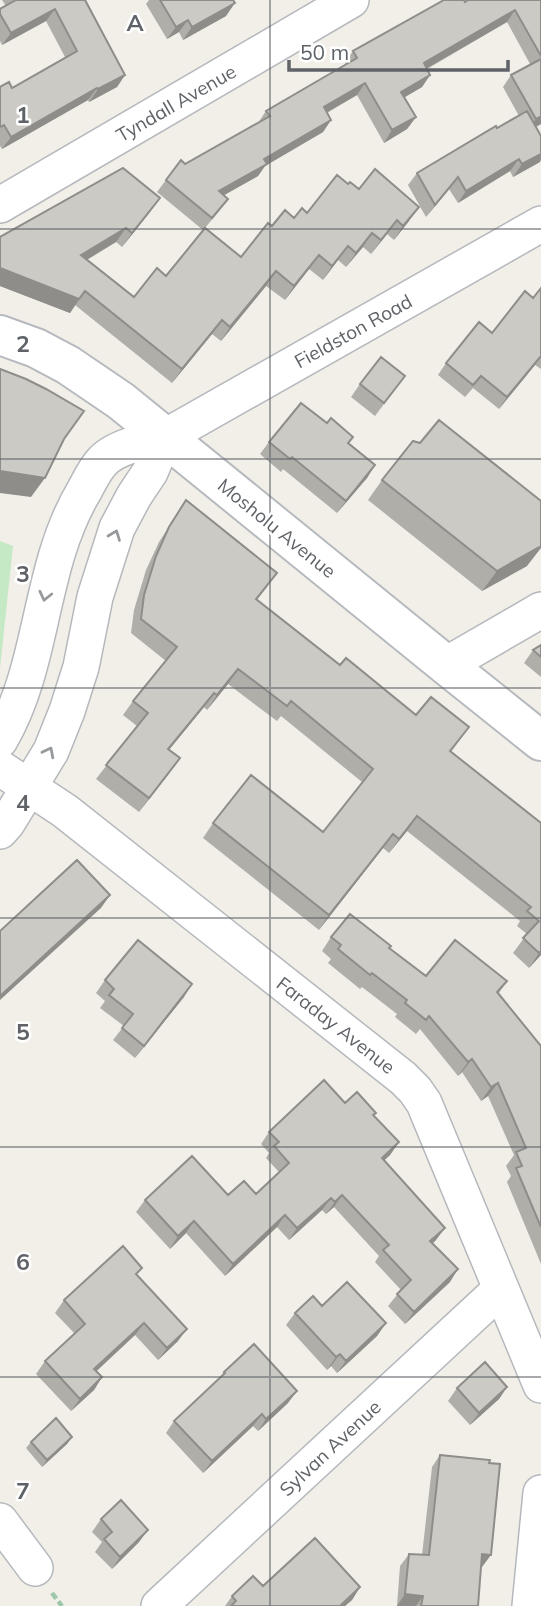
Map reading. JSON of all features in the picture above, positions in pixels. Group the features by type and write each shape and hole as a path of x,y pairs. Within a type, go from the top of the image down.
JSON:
{"street":[{"name":"Tyndall Avenue","path":"0,205 351,0"},
{"name":"Fieldston Road","path":"0,740 21,695 33,656 58,547 76,504 102,462 130,445 165,437 541,224"},
{"name":"Mosholu Avenue","path":"0,335 36,348 68,365 121,401 541,741"},
{"path":"0,831 51,751 81,667 95,597 117,528 150,472 165,437"},
{"path":"446,666 541,610"},
{"name":"Faraday Avenue","path":"0,768 65,811 415,1090 424,1103 541,1385"},
{"name":"Sylvan Avenue","path":"159,1606 501,1289"},
{"path":"530,1606 541,1493"},
{"path":"0,1521 35,1568"}],"green space":[{"path":"0,541 13,546 0,668"}],"building":[{"path":"16,0 85,0 125,75 11,137 4,125 0,127 0,87 9,82 12,88 77,51 55,9 11,33 0,9"},
{"path":"160,0 233,0 235,3 192,27 188,20 176,27"},
{"path":"444,0 541,0 541,56 515,10 424,63 430,75 401,92 416,117 392,130 365,83 324,107 331,120 264,159 267,164 219,191 228,199 212,218 166,180 181,160 185,164 270,116 266,111 357,58 353,51"},
{"path":"541,59 541,116 536,119 511,75"},
{"path":"527,111 541,136 541,154 522,164 519,159 466,191 458,177 435,205 417,173 496,126 497,128"},
{"path":"123,168 160,198 132,233 126,228 81,255 134,297 157,268 166,276 205,228 241,257 268,223 272,226 285,210 294,218 302,208 307,213 337,175 359,189 375,169 419,207 403,226 397,220 381,240 372,233 356,253 348,246 332,266 319,255 294,286 276,271 230,327 222,320 182,369 85,291 79,299 0,268 0,237"},
{"path":"541,288 541,356 507,397 481,376 473,385 446,363 479,322 492,333 525,291 533,298"},
{"path":"381,357 405,376 384,403 360,384"},
{"path":"0,369 46,389 84,411 64,439 45,478 0,471"},
{"path":"301,403 327,423 331,418 353,437 348,443 375,465 346,501 269,442"},
{"path":"439,420 541,501 541,546 497,571 382,480 413,441 420,443"},
{"path":"186,500 277,573 256,599 340,665 346,658 416,715 431,697 469,727 450,751 541,823 539,953 523,938 539,921 527,911 531,907 417,816 399,839 393,834 329,915 213,823 251,775 323,832 373,769 291,701 287,706 238,669 217,695 214,693 168,749 180,758 149,798 106,765 148,713 133,701 177,647 141,619 144,595 156,556 169,527"},
{"path":"541,645 541,657 533,650"},
{"path":"77,860 110,895 0,996 0,931"},
{"path":"350,914 426,976 455,940 507,981 497,992 541,1046 541,1227 516,1168 522,1166 516,1152 526,1148 498,1083 491,1087 472,1059 468,1062 429,1016 426,1020 405,1003 407,1000 338,949 341,945 331,937"},
{"path":"138,940 192,984 144,1046 122,1028 133,1014 109,995 114,989 105,980"},
{"path":"324,1080 345,1103 357,1092 376,1113 373,1115 399,1142 382,1158 445,1228 430,1241 458,1269 414,1312 397,1294 411,1280 383,1250 389,1245 342,1195 335,1202 331,1198 297,1228 285,1215 233,1264 194,1221 178,1236 145,1200 192,1156 228,1195 244,1181 256,1194 289,1163 274,1146 279,1142 269,1132"},
{"path":"123,1246 142,1268 136,1274 187,1329 167,1348 144,1323 94,1369 102,1377 80,1399 45,1361 85,1324 64,1300"},
{"path":"347,1282 386,1323 346,1361 340,1354 336,1357 295,1313 313,1296 322,1306"},
{"path":"254,1344 297,1391 266,1419 262,1414 212,1461 174,1421"},
{"path":"485,1362 507,1387 479,1413 457,1388"},
{"path":"56,1418 72,1437 47,1460 31,1442"},
{"path":"440,1455 490,1460 489,1463 500,1464 491,1555 482,1554 478,1606 421,1606 423,1596 405,1594 409,1554 429,1555"},
{"path":"121,1500 148,1530 120,1557 104,1539 112,1532 101,1519"},
{"path":"315,1538 360,1587 340,1606 231,1606 236,1601 232,1596 253,1576 263,1586"}]}
